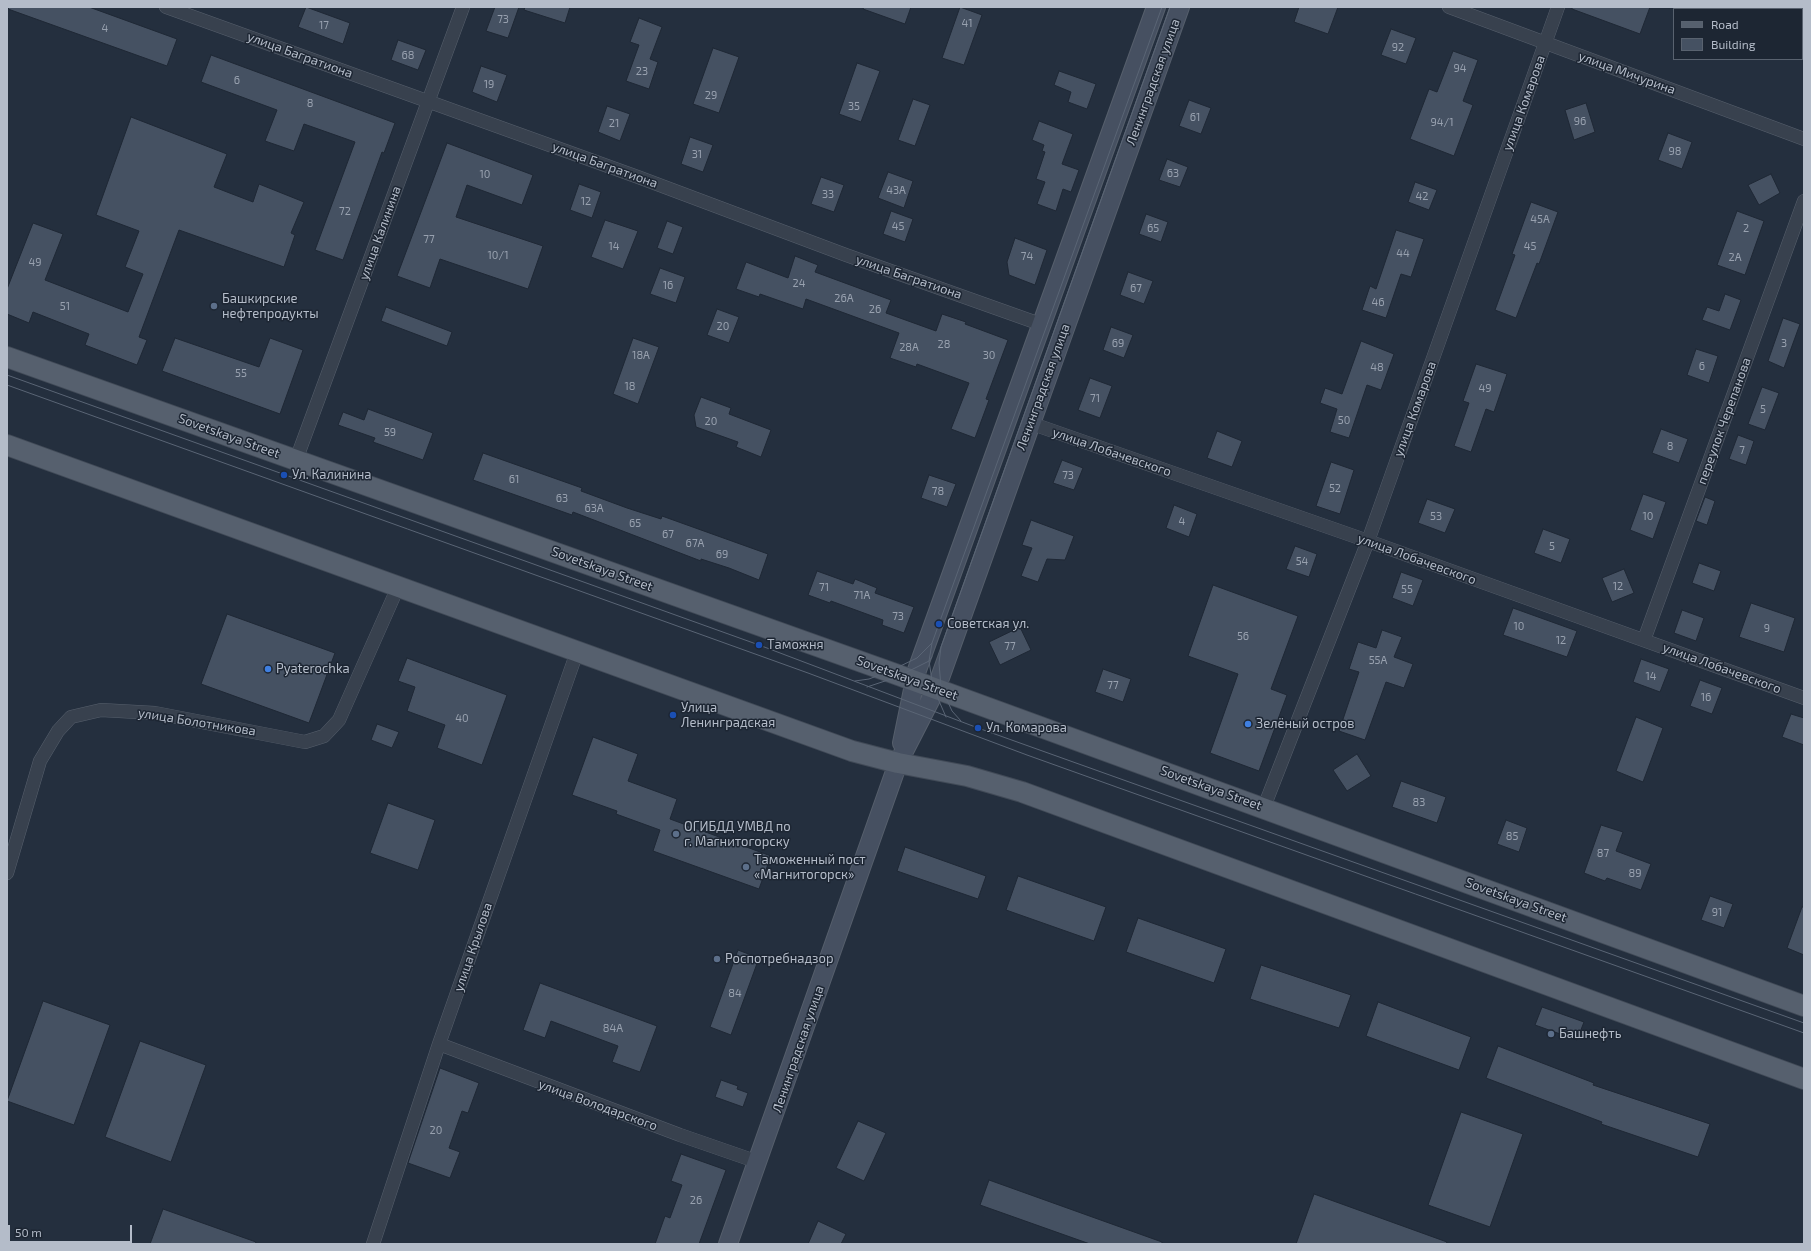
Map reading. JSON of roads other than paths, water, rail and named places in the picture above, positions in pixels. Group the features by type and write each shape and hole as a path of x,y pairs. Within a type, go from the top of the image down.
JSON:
{"main road":[{"name":"Ленинградская улица","path":"728,1244 898,763 917,670 1043,325 1156,7"},
{"name":"Ленинградская улица","path":"898,763 936,689 1180,7"},
{"name":"Sovetskaya Street","path":"7,357 1264,807 1804,1006"},
{"path":"7,446 852,751 898,763 967,776 1022,792 1804,1079"}],"street":[{"name":"улица Багратиона","path":"166,7 638,177 832,250 1043,325"},
{"name":"улица Калинина","path":"296,460 463,7"},
{"name":"улица Мичурина","path":"1450,7 1804,139"},
{"name":"улица Комарова","path":"1264,807 1368,541 1558,7"},
{"name":"переулок Черепанова","path":"1644,640 1804,201"},
{"name":"улица Лобачевского","path":"1030,423 1368,541 1804,698"},
{"name":"улица Болотникова","path":"7,873 40,761 58,731 72,717 101,710 155,713 305,742 324,736 339,720 398,587"},
{"name":"улица Крылова","path":"373,1244 439,1044 576,652"},
{"name":"улица Володарского","path":"439,1044 680,1136 758,1162"}],"tram line":[{"path":"946,717 933,687 929,661 932,643 1162,7"},
{"path":"961,721 952,711 941,687 939,663 941,647 1170,7"},
{"path":"7,375 759,645 978,728 1804,1023"},
{"path":"7,385 808,673 1027,755 1804,1033"},
{"path":"855,681 869,679 917,658 932,643"},
{"path":"867,687 897,677 929,661 932,657"}],"place":[{"name":"Башкирские нефтепродукты","path":"214,306"},
{"name":"Ул. Калинина","path":"284,475"},
{"name":"Советская ул.","path":"939,624"},
{"name":"Таможня","path":"759,645"},
{"name":"Pyaterochka","path":"268,669"},
{"name":"Улица Ленинградская","path":"673,715"},
{"name":"Зелёный остров","path":"1248,724"},
{"name":"Ул. Комарова","path":"978,728"},
{"name":"ОГИБДД УМВД по г. Магнитогорску","path":"676,834"},
{"name":"Таможенный пост «Магнитогорск»","path":"746,867"},
{"name":"Роспотребнадзор","path":"717,959"},
{"name":"Башнефть","path":"1551,1034"}]}
